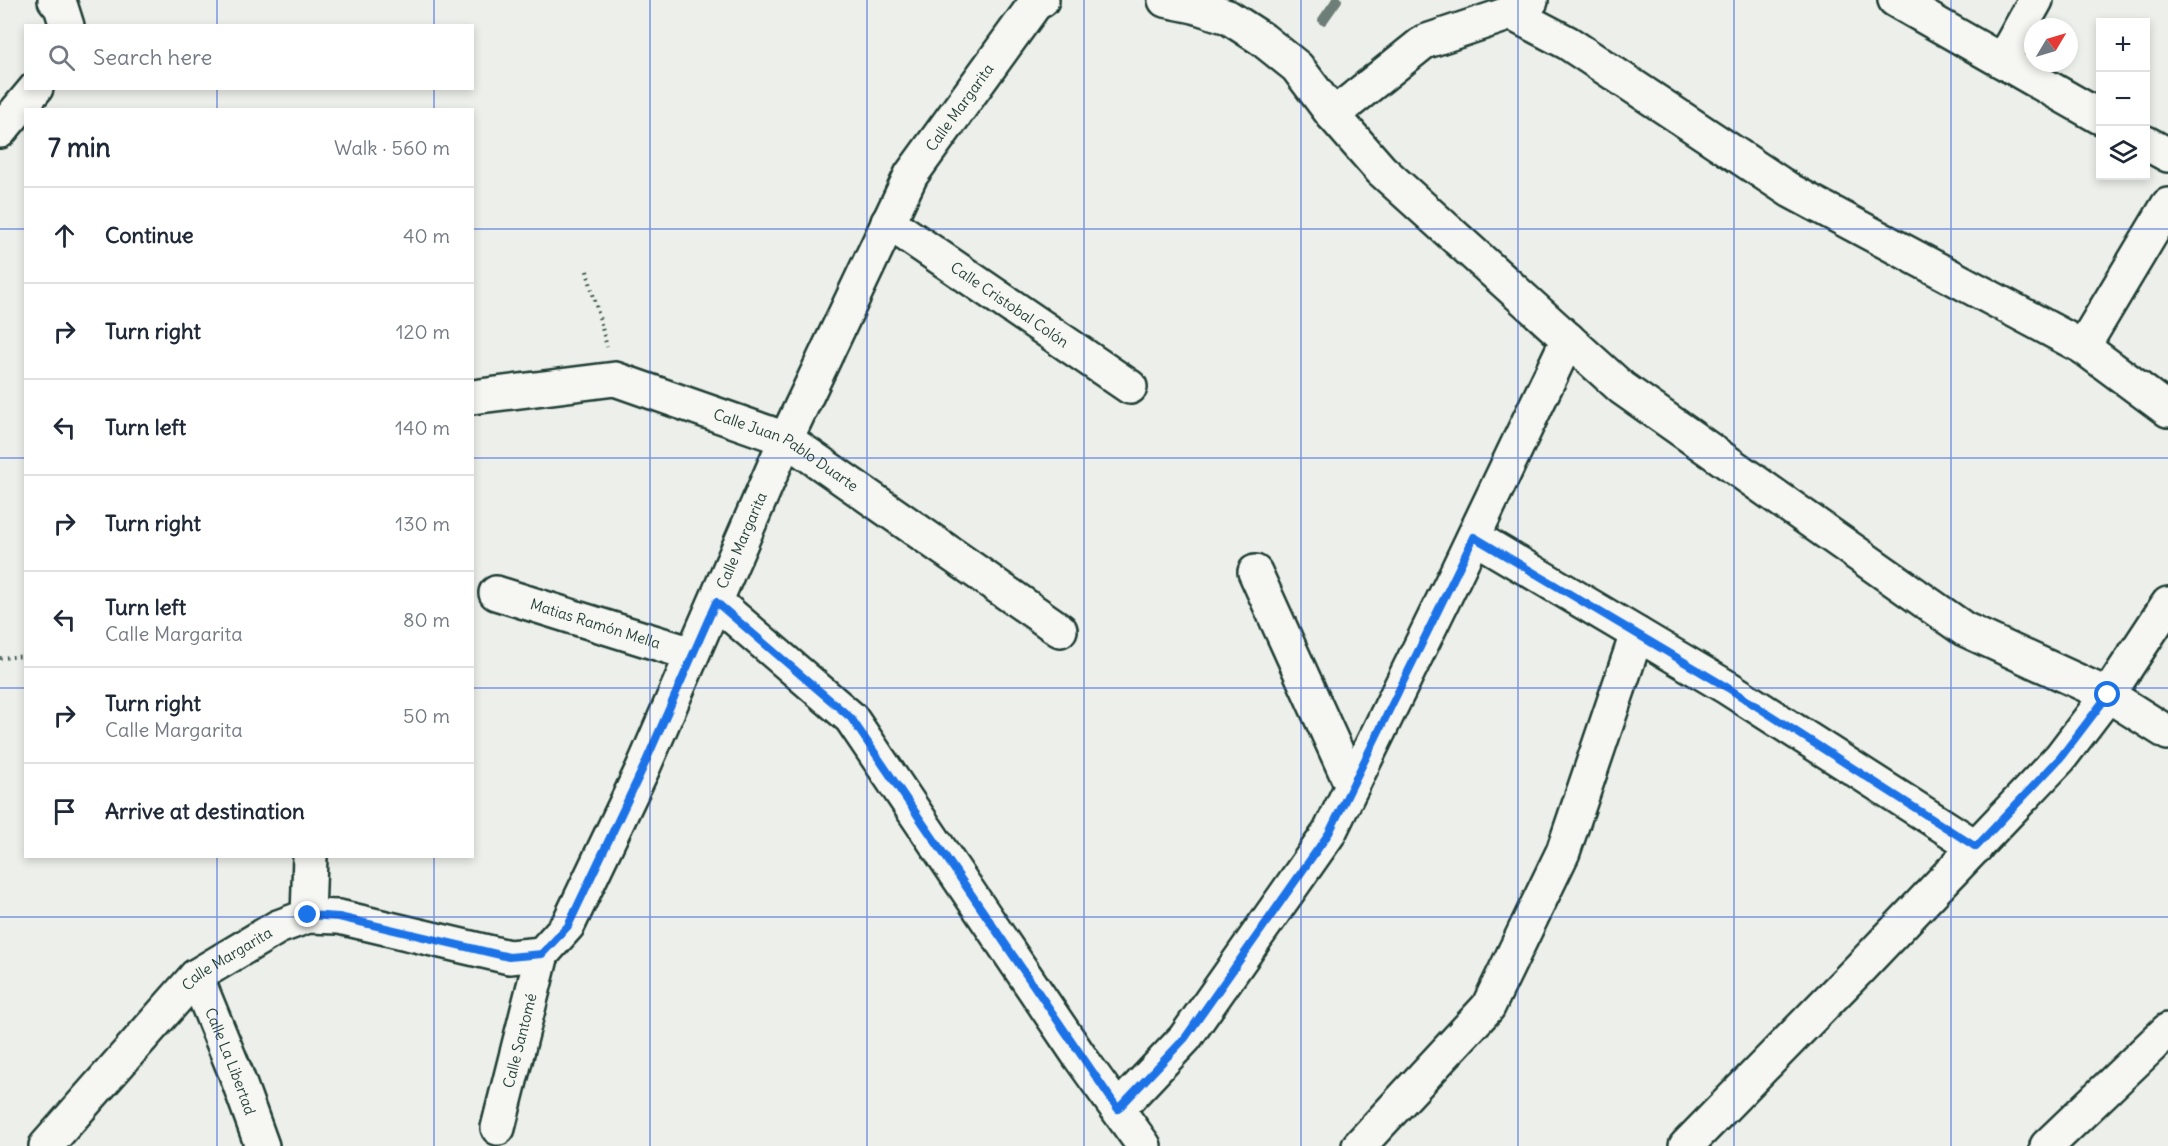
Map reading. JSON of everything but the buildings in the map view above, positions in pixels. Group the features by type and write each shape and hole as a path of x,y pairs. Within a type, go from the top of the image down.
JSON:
{"street":[{"name":"Calle Margarita","path":"46,1146 196,976 278,927 308,915 339,917 509,957 542,954 568,926 643,768 786,439 911,175 1035,4 1042,0"},
{"path":"1165,0 1228,17 1262,39 1297,67 1333,115 1381,170 1622,388 1964,629 2108,695 2168,733"},
{"path":"1895,0 2096,115"},
{"path":"2002,61 2036,0"},
{"path":"1333,115 1424,42 1522,7 1568,44 1791,191 2083,347 2168,410"},
{"path":"0,131 34,90"},
{"path":"2150,145 2168,155"},
{"path":"2083,347 2168,206"},
{"name":"Calle Cristobal Colón","path":"888,222 1130,387"},
{"path":"1118,1109 1185,1038 1329,833 1568,339"},
{"name":"Calle Juan Pablo Duarte","path":"474,397 615,380 786,439 1059,630"},
{"path":"1474,537 1728,688 1976,847"},
{"path":"1255,572 1352,786"},
{"name":"Matias Ramón Mella","path":"496,593 692,654"},
{"path":"716,602 851,718 1144,1146"},
{"path":"1686,1146 2060,758 2108,695 2168,604"},
{"path":"1359,1146 1488,1007 1563,852 1637,634"},
{"path":"308,915 310,858"},
{"name":"Calle Santomé","path":"498,1128 542,954"},
{"name":"Calle La Libertad","path":"196,976 236,1074 262,1146"},
{"path":"2047,1146 2168,1030"}],"path":[{"path":"587,271 615,380"},
{"path":"0,658 24,656"}],"waterway":[{"path":"1323,20 1337,0"}],"route":[{"path":"308,915 339,917 509,957 542,954 568,926 643,768 716,602 851,718 1080,1057 1118,1109 1185,1038 1329,833 1474,537 1728,688 1976,847 2060,758 2108,695"}]}
